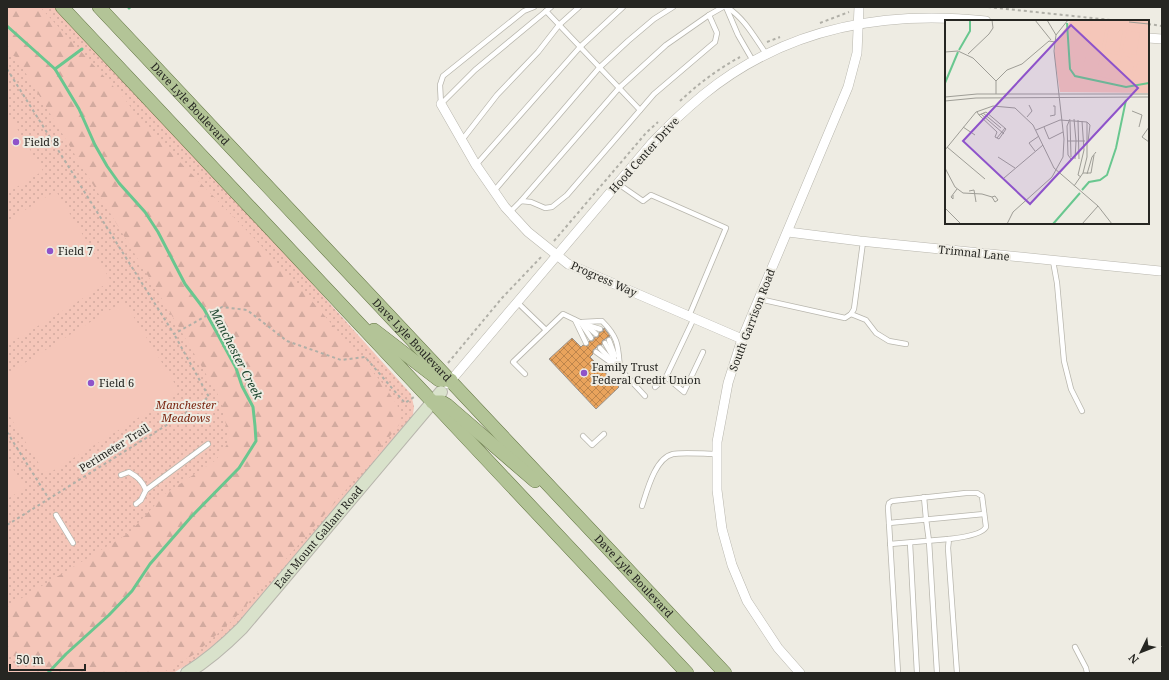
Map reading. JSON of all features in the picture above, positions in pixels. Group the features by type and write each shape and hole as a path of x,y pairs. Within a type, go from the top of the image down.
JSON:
{"main road":[{"path":"62,7 422,390 436,397 447,405 590,529"},
{"name":"Dave Lyle Boulevard","path":"99,7 726,673"},
{"path":"341,304 425,371 439,380 451,380"},
{"path":"436,397 687,673"}],"street":[{"name":"South Garrison Road","path":"800,673 778,648 748,601 732,565 722,529 717,490 717,442 728,384 742,339 848,87 857,53 859,7"},
{"name":"Hood Center Drive","path":"436,397 652,142 677,117 704,94 753,61 808,37 859,24 913,18 940,17 974,20"},
{"path":"1149,38 1162,40"},
{"name":"Progress Way","path":"441,104 476,164 510,212 528,232 568,264 742,339"},
{"name":"Trimnal Lane","path":"788,232 863,242 1160,271"},
{"name":"East Mount Gallant Road","path":"187,673 203,663 225,645 242,628 436,397"}],"lane":[{"path":"441,104 440,85 443,76 524,11 534,7"},
{"path":"441,104 475,70 551,7"},
{"path":"462,140 497,95 538,52 560,25 579,7"},
{"path":"476,164 580,47 623,7"},
{"path":"494,191 599,68 628,41 673,7"},
{"path":"510,212 619,88 666,45 725,7"},
{"path":"725,7 738,14 767,54"},
{"path":"725,7 738,35 753,61"},
{"path":"546,11 640,110"},
{"path":"521,201 531,202 545,208 552,206 567,195 654,94 715,42 717,33 709,16"},
{"path":"617,183 643,201 651,195 726,228 666,377 655,387"},
{"path":"759,299 845,318 851,314 854,309 863,242"},
{"path":"1053,261 1064,360 1071,389 1082,411"},
{"path":"517,302 546,330"},
{"path":"525,374 513,362 563,314 600,329"},
{"path":"851,314 866,320 876,333 889,341 906,344"},
{"path":"575,320 586,343"},
{"path":"580,322 602,321 610,329 617,341 620,369"},
{"path":"580,322 596,334"},
{"path":"580,322 591,338"},
{"path":"609,340 620,369"},
{"path":"604,343 620,369"},
{"path":"600,348 645,396"},
{"path":"596,352 620,369"},
{"path":"666,377 684,392 703,352"},
{"path":"583,436 592,445 604,434"},
{"path":"136,504 142,500 146,490 208,444"},
{"path":"642,506 653,476 663,458 673,454 717,454"},
{"path":"121,475 129,472 137,476 146,490"},
{"path":"890,544 949,540 979,533 985,530 986,527 982,496 966,493 892,501 889,503 888,507 890,544 898,673"},
{"path":"924,497 929,541 937,673"},
{"path":"889,523 984,514"},
{"path":"56,515 73,543"},
{"path":"949,540 948,548 957,673"},
{"path":"910,543 917,673"},
{"path":"1075,647 1086,668 1086,673"}],"path":[{"path":"988,7 1111,20"},
{"path":"1149,24 1162,26"},
{"path":"7,69 174,334 222,307 247,310 287,341 341,360 365,357 405,403 422,390"},
{"name":"Perimeter Trail","path":"7,525 209,397 174,334"},
{"path":"7,432 49,499"}],"green space":[{"name":"Manchester Meadows","path":"7,7 55,7 256,221 411,394 414,407 412,422 239,624 199,658 173,673 7,673"},
{"path":"7,7 40,7 124,98 143,124 254,238 306,294 383,384 400,409 399,425 345,491 235,618 195,654 162,673 37,673 37,666 7,653 7,607 129,533 154,506 160,497 216,460 228,443 221,400 177,324 16,57 7,53"},
{"name":"Field 8","path":"7,112 43,171 7,193"},
{"name":"Field 7","path":"56,191 111,281 7,345 7,221"},
{"name":"Field 6","path":"124,301 180,392 46,475 7,412 7,374"},
{"path":"7,459 25,488 7,499"}],"building":[{"name":"Family Trust Federal Credit Union","path":"604,328 610,336 602,341 602,345 598,345 593,350 593,354 590,357 619,387 596,409 549,359 572,338 581,347 583,345 588,346 589,341 593,341 595,337 598,337 599,333 603,331"}],"waterway":[{"name":"Manchester Creek","path":"7,26 55,69 79,109 95,145 107,166 119,183 145,212 158,232 185,284 204,309 236,368 242,386 253,407 256,441 239,468 191,517 150,564 132,591 48,673"},
{"path":"55,69 82,49"}],"place":[{"name":"Field 8","path":"16,142"},
{"name":"Field 7","path":"50,251"},
{"name":"Family Trust Federal Credit Union","path":"584,373"},
{"name":"Field 6","path":"91,383"}]}
